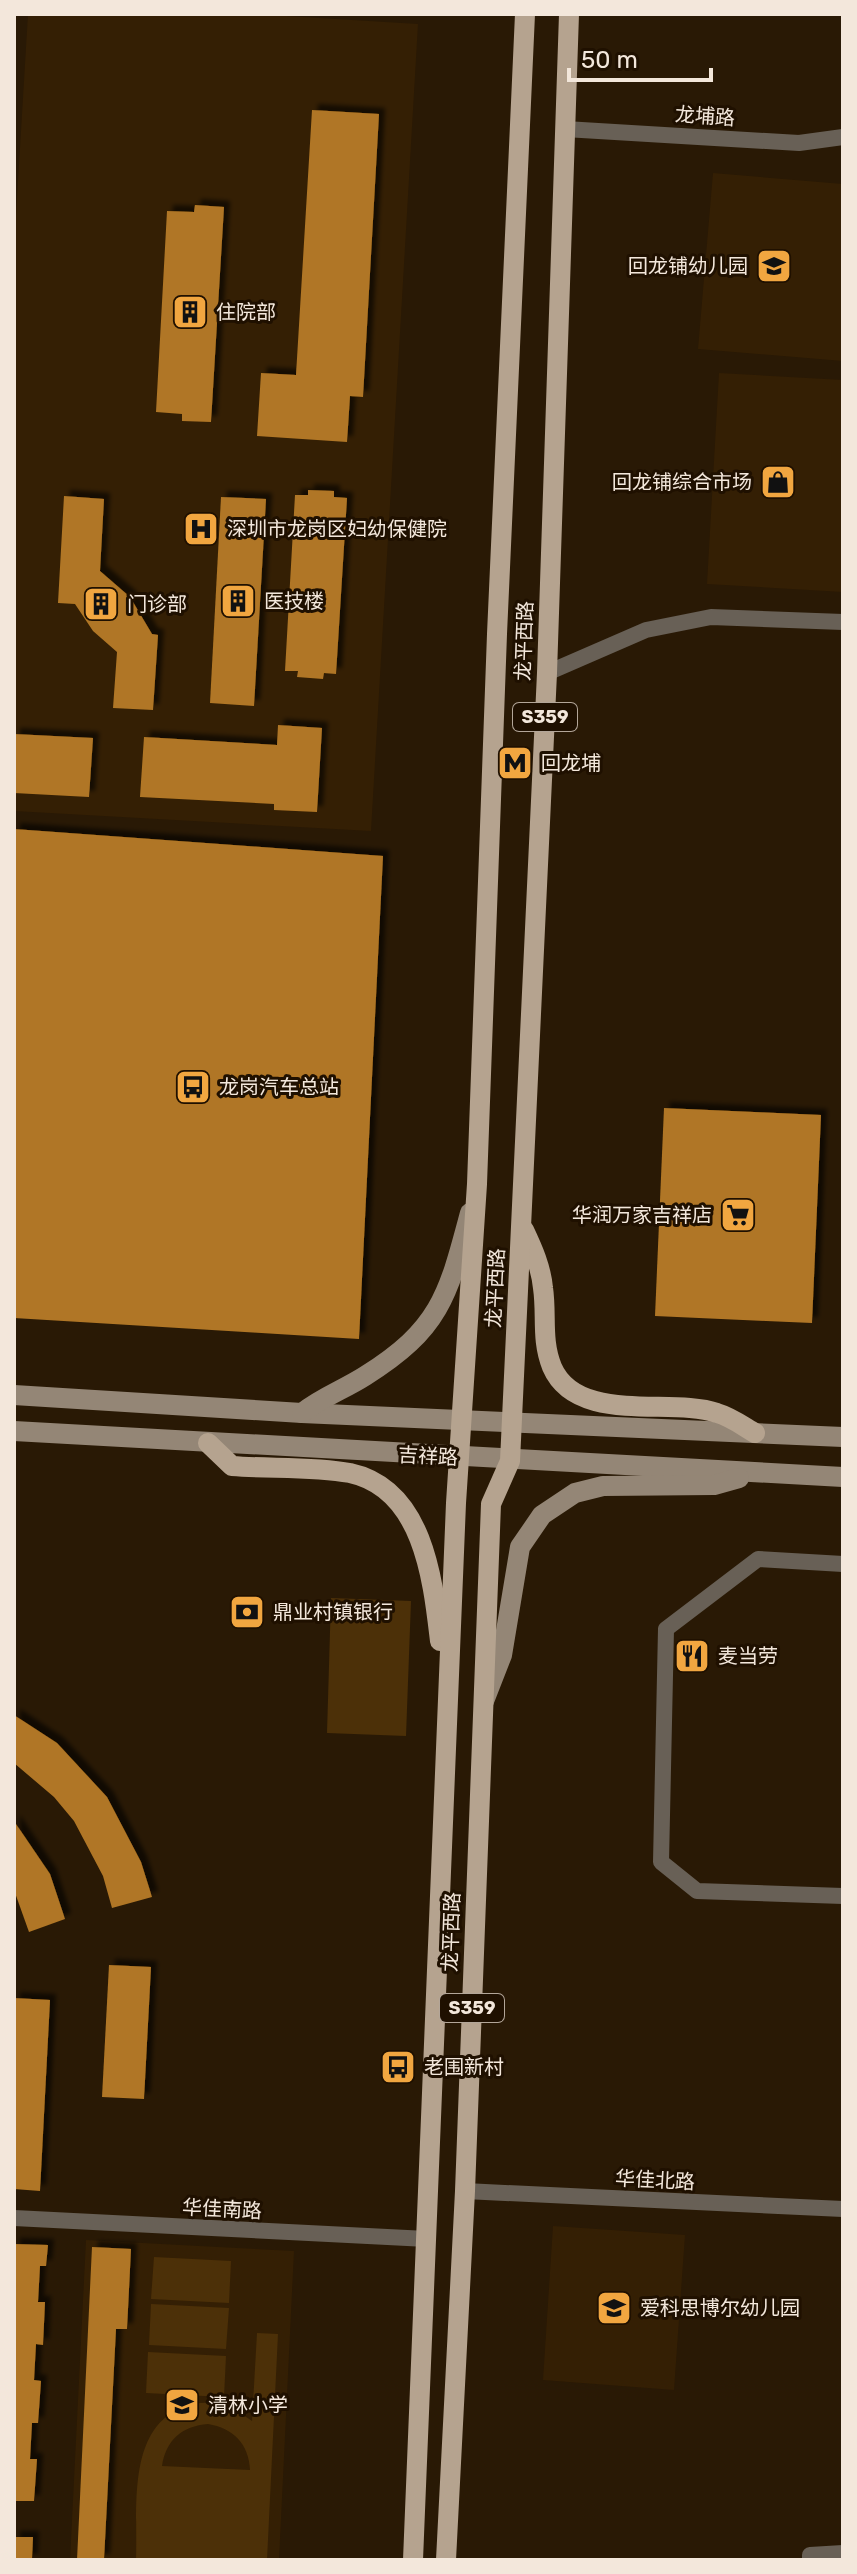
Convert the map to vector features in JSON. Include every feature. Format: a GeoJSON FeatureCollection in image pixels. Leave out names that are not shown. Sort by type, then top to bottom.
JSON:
{"type":"FeatureCollection","features":[{"type":"Feature","properties":{"kind":"main road","name":"龙平西路"},"geometry":{"type":"LineString","coordinates":[[413,2560],[459,1458],[477,1184],[497,618],[525,14]]}},
{"type":"Feature","properties":{"kind":"main road","name":"龙平西路"},"geometry":{"type":"LineString","coordinates":[[446,2560],[465,2191],[491,1504],[510,1461],[522,1225],[547,673],[569,14]]}},
{"type":"Feature","properties":{"kind":"main road"},"geometry":{"type":"LineString","coordinates":[[302,1413],[324,1395],[361,1379],[401,1353],[428,1326],[448,1285],[477,1184]]}},
{"type":"Feature","properties":{"kind":"main road"},"geometry":{"type":"LineString","coordinates":[[522,1225],[537,1258],[543,1286],[543,1332],[553,1369],[570,1387],[586,1397],[610,1404],[716,1412],[755,1433]]}},
{"type":"Feature","properties":{"kind":"main road","name":"吉祥路"},"geometry":{"type":"LineString","coordinates":[[14,1395],[302,1413],[843,1437]]}},
{"type":"Feature","properties":{"kind":"main road","name":"吉祥路"},"geometry":{"type":"LineString","coordinates":[[14,1431],[510,1461],[843,1477]]}},
{"type":"Feature","properties":{"kind":"main road"},"geometry":{"type":"LineString","coordinates":[[208,1443],[232,1466],[351,1473],[381,1488],[412,1520],[432,1573],[448,1706]]}},
{"type":"Feature","properties":{"kind":"main road"},"geometry":{"type":"LineString","coordinates":[[484,1701],[502,1655],[520,1547],[542,1515],[575,1493],[603,1486],[714,1485],[754,1473]]}},
{"type":"Feature","properties":{"kind":"street","name":"龙埔路"},"geometry":{"type":"LineString","coordinates":[[565,129],[799,143],[843,137]]}},
{"type":"Feature","properties":{"kind":"street"},"geometry":{"type":"LineString","coordinates":[[547,673],[646,630],[711,617],[843,622]]}},
{"type":"Feature","properties":{"kind":"street"},"geometry":{"type":"LineString","coordinates":[[843,1564],[758,1559],[666,1629],[661,1862],[697,1891],[843,1896]]}},
{"type":"Feature","properties":{"kind":"street","name":"华佳北路"},"geometry":{"type":"LineString","coordinates":[[465,2191],[843,2209]]}},
{"type":"Feature","properties":{"kind":"street","name":"华佳南路"},"geometry":{"type":"LineString","coordinates":[[14,2218],[427,2239]]}},
{"type":"Feature","properties":{"kind":"street"},"geometry":{"type":"LineString","coordinates":[[810,2560],[810,2555],[843,2553]]}},
{"type":"Feature","properties":{"kind":"shaded area","name":"深圳市龙岗区妇幼保健院"},"geometry":{"type":"Polygon","coordinates":[[[28,14],[253,14],[418,24],[371,831],[14,811],[14,248],[28,14]]]}},
{"type":"Feature","properties":{"kind":"shaded area","name":"回龙铺幼儿园"},"geometry":{"type":"Polygon","coordinates":[[[713,173],[843,184],[843,361],[698,349],[713,173]]]}},
{"type":"Feature","properties":{"kind":"shaded area","name":"回龙铺综合市场"},"geometry":{"type":"Polygon","coordinates":[[[719,373],[843,380],[843,592],[707,584],[719,373]]]}},
{"type":"Feature","properties":{"kind":"shaded area"},"geometry":{"type":"Polygon","coordinates":[[[331,1598],[411,1601],[406,1736],[327,1733],[331,1598]]]}},
{"type":"Feature","properties":{"kind":"shaded area","name":"爱科思博尔幼儿园"},"geometry":{"type":"Polygon","coordinates":[[[553,2226],[685,2235],[674,2390],[543,2380],[553,2226]]]}},
{"type":"Feature","properties":{"kind":"shaded area","name":"清林小学"},"geometry":{"type":"Polygon","coordinates":[[[86,2240],[294,2251],[279,2560],[70,2560],[86,2240]]]}},
{"type":"Feature","properties":{"kind":"shaded area"},"geometry":{"type":"Polygon","coordinates":[[[154,2257],[231,2261],[229,2303],[151,2299],[154,2257]]]}},
{"type":"Feature","properties":{"kind":"shaded area"},"geometry":{"type":"Polygon","coordinates":[[[151,2304],[229,2308],[226,2349],[149,2345],[151,2304]]]}},
{"type":"Feature","properties":{"kind":"shaded area"},"geometry":{"type":"Polygon","coordinates":[[[257,2333],[278,2334],[267,2560],[136,2560],[139,2473],[152,2433],[165,2418],[194,2404],[212,2403],[229,2407],[252,2421],[257,2333]],[[199,2425],[183,2431],[171,2442],[162,2466],[250,2470],[243,2445],[232,2433],[217,2426],[199,2425]]]}},
{"type":"Feature","properties":{"kind":"shaded area"},"geometry":{"type":"Polygon","coordinates":[[[148,2352],[226,2356],[224,2397],[146,2393],[148,2352]]]}},
{"type":"Feature","properties":{"kind":"building"},"geometry":{"type":"Polygon","coordinates":[[[312,110],[379,114],[363,397],[350,396],[347,442],[257,436],[261,373],[296,375],[312,110]]]}},
{"type":"Feature","properties":{"kind":"building","name":"住院部"},"geometry":{"type":"Polygon","coordinates":[[[195,205],[224,207],[211,422],[182,421],[182,414],[156,412],[167,211],[194,212],[195,205]]]}},
{"type":"Feature","properties":{"kind":"building"},"geometry":{"type":"Polygon","coordinates":[[[308,490],[334,491],[334,497],[347,498],[336,674],[324,673],[323,679],[297,677],[298,671],[285,671],[295,495],[308,495],[308,490]]]}},
{"type":"Feature","properties":{"kind":"building","name":"门诊部"},"geometry":{"type":"Polygon","coordinates":[[[64,496],[104,499],[100,571],[130,597],[152,634],[158,635],[153,710],[113,708],[117,652],[93,631],[75,604],[58,603],[64,496]]]}},
{"type":"Feature","properties":{"kind":"building","name":"医技楼"},"geometry":{"type":"Polygon","coordinates":[[[221,497],[266,499],[254,706],[210,703],[221,497]]]}},
{"type":"Feature","properties":{"kind":"building"},"geometry":{"type":"Polygon","coordinates":[[[278,725],[322,728],[317,812],[274,810],[274,804],[140,797],[144,737],[277,745],[278,725]]]}},
{"type":"Feature","properties":{"kind":"building"},"geometry":{"type":"Polygon","coordinates":[[[14,734],[93,738],[89,797],[14,793],[14,734]]]}},
{"type":"Feature","properties":{"kind":"building","name":"龙岗汽车总站"},"geometry":{"type":"Polygon","coordinates":[[[14,829],[383,856],[359,1339],[14,1318],[14,829]]]}},
{"type":"Feature","properties":{"kind":"building","name":"华润万家吉祥店"},"geometry":{"type":"Polygon","coordinates":[[[664,1108],[821,1115],[812,1323],[655,1316],[664,1108]]]}},
{"type":"Feature","properties":{"kind":"building"},"geometry":{"type":"Polygon","coordinates":[[[14,1715],[57,1743],[107,1797],[141,1862],[152,1897],[112,1908],[103,1876],[74,1821],[54,1797],[14,1763],[14,1715]]]}},
{"type":"Feature","properties":{"kind":"building"},"geometry":{"type":"Polygon","coordinates":[[[14,1821],[50,1874],[65,1919],[29,1932],[14,1890],[14,1821]]]}},
{"type":"Feature","properties":{"kind":"building"},"geometry":{"type":"Polygon","coordinates":[[[109,1965],[151,1967],[144,2099],[102,2097],[109,1965]]]}},
{"type":"Feature","properties":{"kind":"building"},"geometry":{"type":"Polygon","coordinates":[[[14,1998],[50,2000],[40,2191],[14,2189],[14,1998]]]}},
{"type":"Feature","properties":{"kind":"building"},"geometry":{"type":"Polygon","coordinates":[[[14,2244],[48,2245],[46,2266],[40,2266],[38,2302],[45,2302],[43,2345],[36,2344],[34,2380],[41,2381],[38,2423],[32,2423],[30,2459],[37,2459],[34,2501],[14,2501],[14,2244]]]}},
{"type":"Feature","properties":{"kind":"building"},"geometry":{"type":"Polygon","coordinates":[[[92,2247],[131,2249],[127,2329],[116,2329],[104,2560],[77,2560],[92,2247]]]}},
{"type":"Feature","properties":{"kind":"building"},"geometry":{"type":"Polygon","coordinates":[[[14,2537],[33,2537],[32,2560],[14,2560],[14,2537]]]}},
{"type":"Feature","properties":{"kind":"place","name":"回龙铺幼儿园"},"geometry":{"type":"Point","coordinates":[774,266]}},
{"type":"Feature","properties":{"kind":"place","name":"住院部"},"geometry":{"type":"Point","coordinates":[190,312]}},
{"type":"Feature","properties":{"kind":"place","name":"回龙铺综合市场"},"geometry":{"type":"Point","coordinates":[778,482]}},
{"type":"Feature","properties":{"kind":"place","name":"深圳市龙岗区妇幼保健院"},"geometry":{"type":"Point","coordinates":[201,529]}},
{"type":"Feature","properties":{"kind":"place","name":"医技楼"},"geometry":{"type":"Point","coordinates":[238,601]}},
{"type":"Feature","properties":{"kind":"place","name":"门诊部"},"geometry":{"type":"Point","coordinates":[101,604]}},
{"type":"Feature","properties":{"kind":"place","name":"回龙埔"},"geometry":{"type":"Point","coordinates":[515,763]}},
{"type":"Feature","properties":{"kind":"place","name":"龙岗汽车总站"},"geometry":{"type":"Point","coordinates":[193,1087]}},
{"type":"Feature","properties":{"kind":"place","name":"华润万家吉祥店"},"geometry":{"type":"Point","coordinates":[738,1215]}},
{"type":"Feature","properties":{"kind":"place","name":"鼎业村镇银行"},"geometry":{"type":"Point","coordinates":[247,1612]}},
{"type":"Feature","properties":{"kind":"place","name":"麦当劳"},"geometry":{"type":"Point","coordinates":[692,1656]}},
{"type":"Feature","properties":{"kind":"place","name":"老围新村"},"geometry":{"type":"Point","coordinates":[398,2067]}},
{"type":"Feature","properties":{"kind":"place","name":"爱科思博尔幼儿园"},"geometry":{"type":"Point","coordinates":[614,2308]}},
{"type":"Feature","properties":{"kind":"place","name":"清林小学"},"geometry":{"type":"Point","coordinates":[182,2405]}}]}
